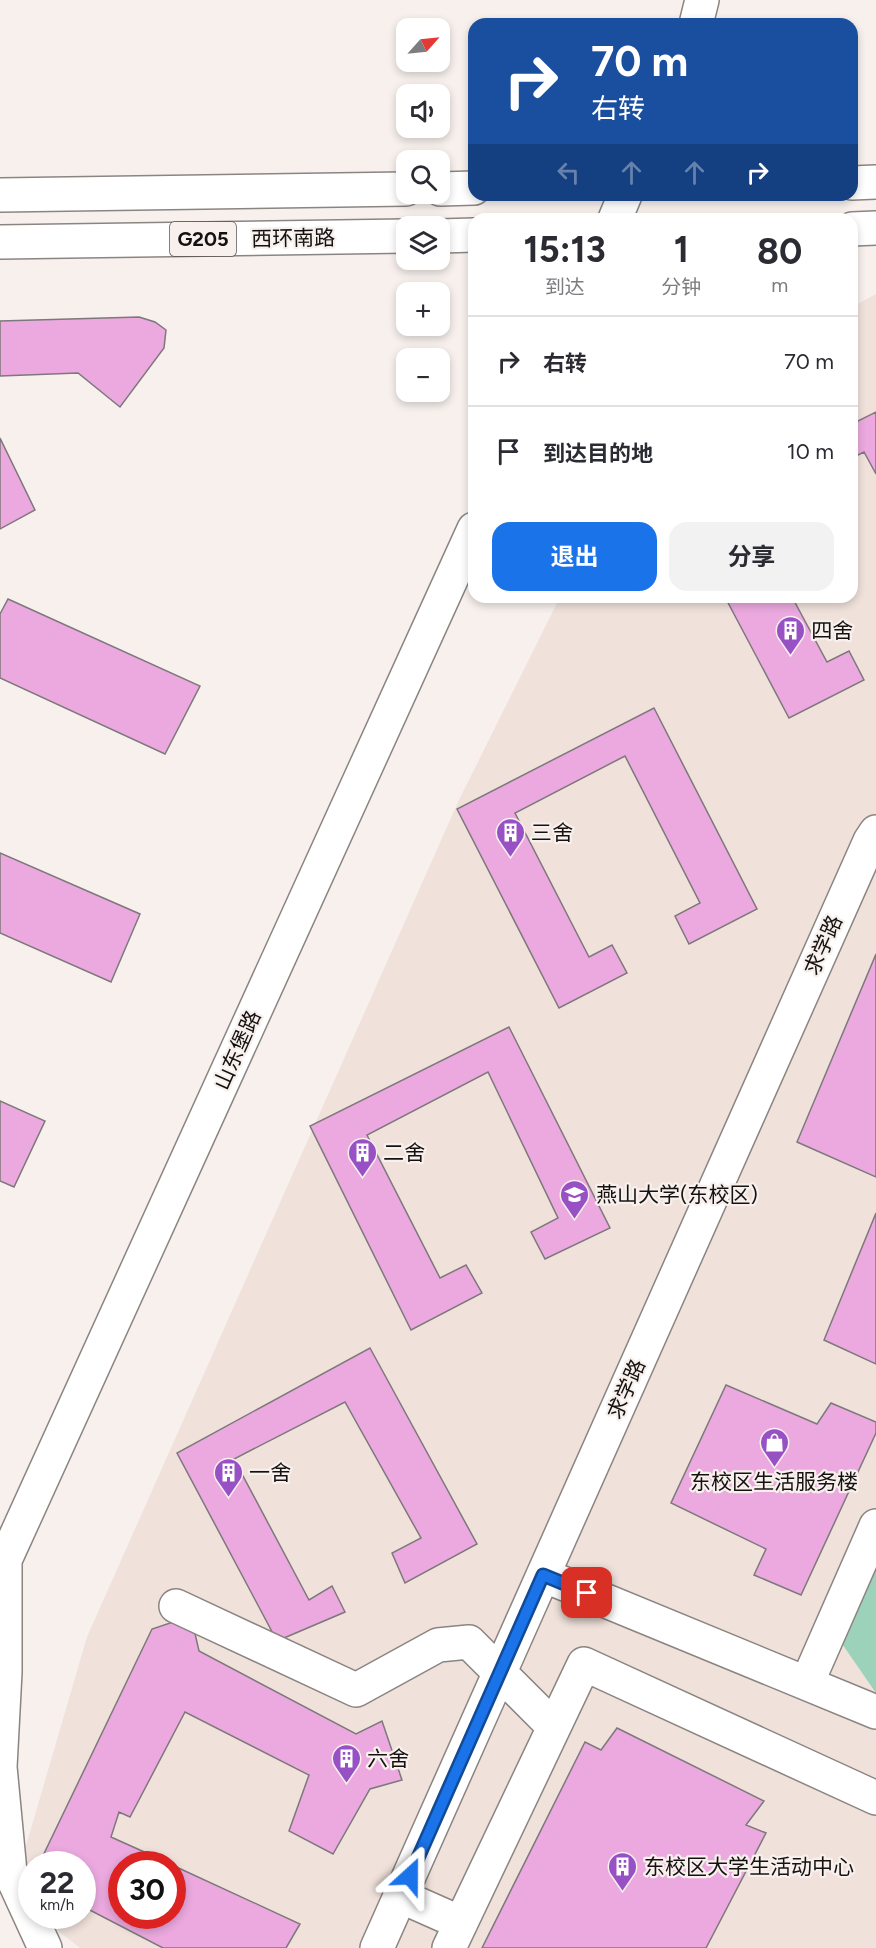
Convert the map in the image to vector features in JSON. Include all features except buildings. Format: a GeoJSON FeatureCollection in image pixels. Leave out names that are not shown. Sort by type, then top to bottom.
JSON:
{"type":"FeatureCollection","features":[{"type":"Feature","properties":{"kind":"main road"},"geometry":{"type":"LineString","coordinates":[[698,18],[702,0]]}},
{"type":"Feature","properties":{"kind":"main road"},"geometry":{"type":"LineString","coordinates":[[858,183],[876,182]]}},
{"type":"Feature","properties":{"kind":"main road"},"geometry":{"type":"LineString","coordinates":[[450,189],[468,188]]}},
{"type":"Feature","properties":{"kind":"main road","name":"G205"},"geometry":{"type":"LineString","coordinates":[[0,195],[396,189]]}},
{"type":"Feature","properties":{"kind":"main road"},"geometry":{"type":"LineString","coordinates":[[858,229],[876,228]]}},
{"type":"Feature","properties":{"kind":"main road"},"geometry":{"type":"LineString","coordinates":[[450,236],[468,235]]}},
{"type":"Feature","properties":{"kind":"main road","name":"西环南路"},"geometry":{"type":"LineString","coordinates":[[0,242],[396,236]]}},
{"type":"Feature","properties":{"kind":"main road","name":"山东堡路"},"geometry":{"type":"LineString","coordinates":[[2,1564],[468,542]]}},
{"type":"Feature","properties":{"kind":"main road","name":"求学路"},"geometry":{"type":"LineString","coordinates":[[377,1948],[870,841],[876,832]]}},
{"type":"Feature","properties":{"kind":"main road"},"geometry":{"type":"LineString","coordinates":[[807,1683],[876,1526]]}},
{"type":"Feature","properties":{"kind":"main road"},"geometry":{"type":"LineString","coordinates":[[2,1564],[5,1672],[0,1767],[10,1872],[45,1948]]}},
{"type":"Feature","properties":{"kind":"main road"},"geometry":{"type":"LineString","coordinates":[[543,1575],[876,1712]]}},
{"type":"Feature","properties":{"kind":"main road"},"geometry":{"type":"LineString","coordinates":[[176,1606],[356,1690],[438,1645],[468,1642],[554,1727]]}},
{"type":"Feature","properties":{"kind":"main road"},"geometry":{"type":"LineString","coordinates":[[400,1896],[455,1935],[584,1664],[876,1798]]}},
{"type":"Feature","properties":{"kind":"shaded area","name":"燕山大学(东校区)"},"geometry":{"type":"Polygon","coordinates":[[[876,294],[876,1948],[80,1948],[56,1929],[96,1929],[96,1851],[24,1851],[87,1637],[459,800],[557,603],[858,603],[858,304],[876,294]]]}},
{"type":"Feature","properties":{"kind":"green space"},"geometry":{"type":"Polygon","coordinates":[[[876,1524],[876,1693],[827,1622],[876,1524]]]}},
{"type":"Feature","properties":{"kind":"place","name":"四舍"},"geometry":{"type":"Point","coordinates":[790,656]}},
{"type":"Feature","properties":{"kind":"place","name":"三舍"},"geometry":{"type":"Point","coordinates":[510,858]}},
{"type":"Feature","properties":{"kind":"place","name":"二舍"},"geometry":{"type":"Point","coordinates":[362,1178]}},
{"type":"Feature","properties":{"kind":"place","name":"燕山大学(东校区)"},"geometry":{"type":"Point","coordinates":[575,1220]}},
{"type":"Feature","properties":{"kind":"place","name":"东校区生活服务楼"},"geometry":{"type":"Point","coordinates":[774,1468]}},
{"type":"Feature","properties":{"kind":"place","name":"一舍"},"geometry":{"type":"Point","coordinates":[228,1498]}},
{"type":"Feature","properties":{"kind":"place","name":"六舍"},"geometry":{"type":"Point","coordinates":[346,1784]}},
{"type":"Feature","properties":{"kind":"place","name":"东校区大学生活动中心"},"geometry":{"type":"Point","coordinates":[623,1892]}},
{"type":"Feature","properties":{"kind":"route"},"geometry":{"type":"LineString","coordinates":[[410,1876],[543,1575],[587,1593]]}}]}
